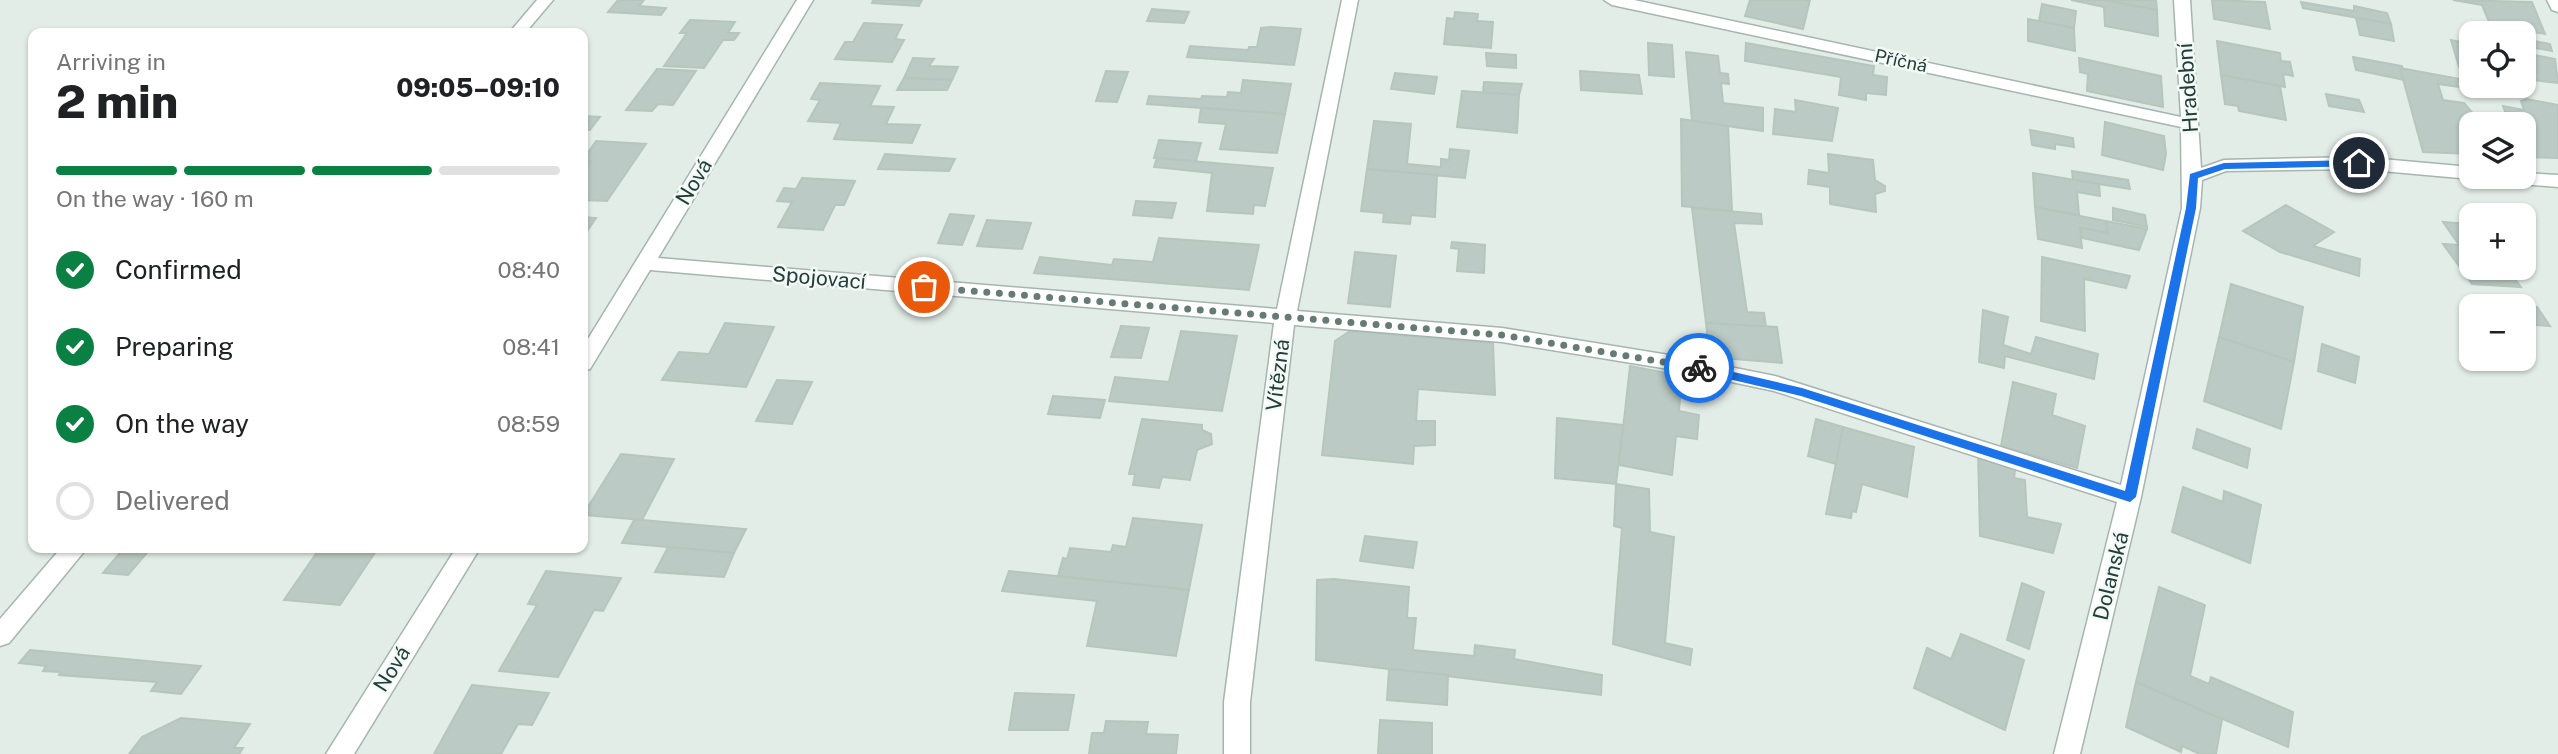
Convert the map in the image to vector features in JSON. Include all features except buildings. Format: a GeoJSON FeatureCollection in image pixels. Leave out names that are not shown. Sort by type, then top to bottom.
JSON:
{"type":"FeatureCollection","features":[{"type":"Feature","properties":{"kind":"street"},"geometry":{"type":"LineString","coordinates":[[521,28],[545,0]]}},
{"type":"Feature","properties":{"kind":"street","name":"Nová"},"geometry":{"type":"LineString","coordinates":[[588,355],[805,0]]}},
{"type":"Feature","properties":{"kind":"street","name":"Vítězná"},"geometry":{"type":"LineString","coordinates":[[1237,754],[1237,702],[1285,318],[1350,0]]}},
{"type":"Feature","properties":{"kind":"street","name":"Příčná"},"geometry":{"type":"LineString","coordinates":[[1612,0],[2190,124]]}},
{"type":"Feature","properties":{"kind":"street","name":"Hradební"},"geometry":{"type":"LineString","coordinates":[[2182,0],[2193,177]]}},
{"type":"Feature","properties":{"kind":"street"},"geometry":{"type":"LineString","coordinates":[[2554,0],[2558,7]]}},
{"type":"Feature","properties":{"kind":"street"},"geometry":{"type":"LineString","coordinates":[[2193,177],[2224,166],[2359,163],[2459,172]]}},
{"type":"Feature","properties":{"kind":"street","name":"Dolanská"},"geometry":{"type":"LineString","coordinates":[[2067,754],[2130,497],[2191,208],[2193,177]]}},
{"type":"Feature","properties":{"kind":"street"},"geometry":{"type":"LineString","coordinates":[[2536,179],[2558,181]]}},
{"type":"Feature","properties":{"kind":"street","name":"Spojovací"},"geometry":{"type":"LineString","coordinates":[[645,263],[1502,335],[1688,365],[1788,388],[2130,497]]}},
{"type":"Feature","properties":{"kind":"street"},"geometry":{"type":"LineString","coordinates":[[0,635],[71,553]]}},
{"type":"Feature","properties":{"kind":"street","name":"Nová"},"geometry":{"type":"LineString","coordinates":[[339,754],[465,553]]}},
{"type":"Feature","properties":{"kind":"way so far"},"geometry":{"type":"LineString","coordinates":[[924,287],[1502,335],[1699,368]]}},
{"type":"Feature","properties":{"kind":"route"},"geometry":{"type":"LineString","coordinates":[[1699,368],[1802,392],[2130,497],[2191,208],[2193,177],[2224,166],[2359,163]]}}]}
